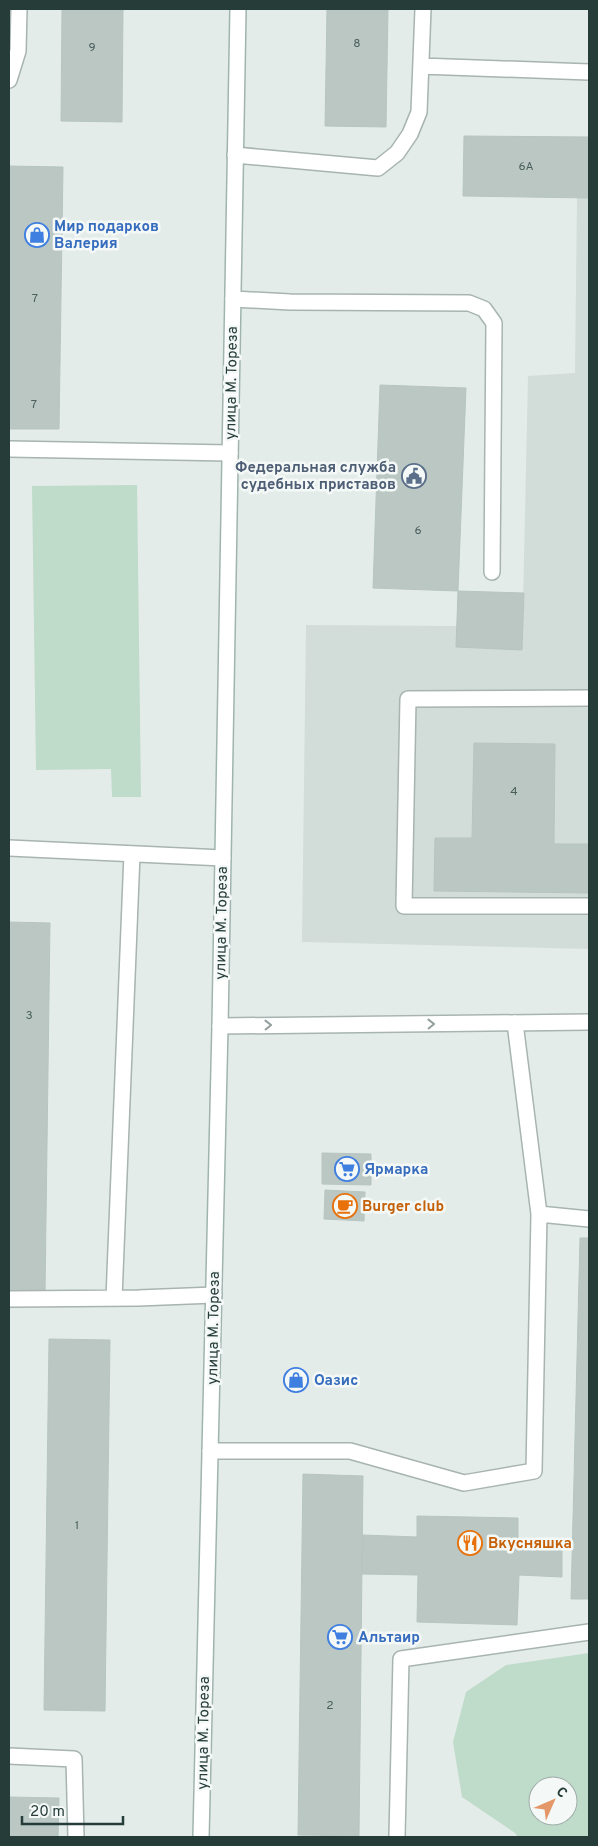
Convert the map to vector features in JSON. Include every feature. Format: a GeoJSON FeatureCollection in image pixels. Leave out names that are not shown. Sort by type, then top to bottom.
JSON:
{"type":"FeatureCollection","features":[{"type":"Feature","properties":{"kind":"street"},"geometry":{"type":"LineString","coordinates":[[9,80],[18,51],[19,9]]}},
{"type":"Feature","properties":{"kind":"street","name":"улица М. Тореза"},"geometry":{"type":"LineString","coordinates":[[201,1837],[220,1026],[238,9]]}},
{"type":"Feature","properties":{"kind":"street"},"geometry":{"type":"LineString","coordinates":[[235,156],[378,168],[396,153],[410,134],[419,112],[423,9]]}},
{"type":"Feature","properties":{"kind":"street"},"geometry":{"type":"LineString","coordinates":[[420,66],[589,72]]}},
{"type":"Feature","properties":{"kind":"street"},"geometry":{"type":"LineString","coordinates":[[233,299],[290,302],[469,303],[484,309],[494,323],[492,572]]}},
{"type":"Feature","properties":{"kind":"street"},"geometry":{"type":"LineString","coordinates":[[9,449],[230,453]]}},
{"type":"Feature","properties":{"kind":"street"},"geometry":{"type":"LineString","coordinates":[[589,698],[408,699],[404,906],[589,906]]}},
{"type":"Feature","properties":{"kind":"street"},"geometry":{"type":"LineString","coordinates":[[9,848],[87,850],[223,858]]}},
{"type":"Feature","properties":{"kind":"street"},"geometry":{"type":"LineString","coordinates":[[114,1298],[132,854]]}},
{"type":"Feature","properties":{"kind":"street"},"geometry":{"type":"LineString","coordinates":[[220,1026],[589,1022]]}},
{"type":"Feature","properties":{"kind":"street"},"geometry":{"type":"LineString","coordinates":[[210,1452],[350,1451],[464,1483],[534,1471],[539,1214],[515,1023]]}},
{"type":"Feature","properties":{"kind":"street"},"geometry":{"type":"LineString","coordinates":[[539,1214],[589,1219]]}},
{"type":"Feature","properties":{"kind":"street"},"geometry":{"type":"LineString","coordinates":[[9,1299],[214,1295]]}},
{"type":"Feature","properties":{"kind":"street"},"geometry":{"type":"LineString","coordinates":[[397,1837],[401,1659],[589,1632]]}},
{"type":"Feature","properties":{"kind":"street"},"geometry":{"type":"LineString","coordinates":[[9,1756],[74,1759],[76,1837]]}},
{"type":"Feature","properties":{"kind":"shaded area"},"geometry":{"type":"Polygon","coordinates":[[[577,197],[589,198],[589,949],[302,942],[306,625],[457,626],[522,650],[528,376],[575,373],[577,197]]]}},
{"type":"Feature","properties":{"kind":"green space"},"geometry":{"type":"Polygon","coordinates":[[[137,485],[141,797],[112,797],[111,769],[36,770],[32,486],[137,485]]]}},
{"type":"Feature","properties":{"kind":"green space"},"geometry":{"type":"Polygon","coordinates":[[[589,1653],[589,1837],[518,1837],[515,1833],[462,1797],[453,1742],[466,1692],[506,1665],[589,1653]]]}},
{"type":"Feature","properties":{"kind":"building"},"geometry":{"type":"Polygon","coordinates":[[[62,9],[123,9],[122,122],[61,121],[62,9]]]}},
{"type":"Feature","properties":{"kind":"building"},"geometry":{"type":"Polygon","coordinates":[[[327,9],[388,9],[386,127],[325,126],[327,9]]]}},
{"type":"Feature","properties":{"kind":"building"},"geometry":{"type":"Polygon","coordinates":[[[464,136],[589,137],[589,198],[463,196],[464,136]]]}},
{"type":"Feature","properties":{"kind":"building"},"geometry":{"type":"Polygon","coordinates":[[[9,166],[63,167],[59,429],[9,429],[9,166]]]}},
{"type":"Feature","properties":{"kind":"building"},"geometry":{"type":"Polygon","coordinates":[[[380,385],[466,388],[458,591],[373,588],[380,385]]]}},
{"type":"Feature","properties":{"kind":"building"},"geometry":{"type":"Polygon","coordinates":[[[458,591],[524,593],[522,650],[456,647],[458,591]]]}},
{"type":"Feature","properties":{"kind":"building"},"geometry":{"type":"Polygon","coordinates":[[[474,743],[555,744],[554,844],[589,844],[589,893],[434,891],[435,838],[472,838],[474,743]]]}},
{"type":"Feature","properties":{"kind":"building"},"geometry":{"type":"Polygon","coordinates":[[[9,922],[50,923],[45,1294],[9,1293],[9,922]]]}},
{"type":"Feature","properties":{"kind":"building","name":"Ярмарка"},"geometry":{"type":"Polygon","coordinates":[[[322,1153],[371,1154],[371,1185],[322,1184],[322,1153]]]}},
{"type":"Feature","properties":{"kind":"building","name":"Burger club"},"geometry":{"type":"Polygon","coordinates":[[[325,1190],[365,1192],[364,1221],[324,1219],[325,1190]]]}},
{"type":"Feature","properties":{"kind":"building"},"geometry":{"type":"Polygon","coordinates":[[[580,1238],[589,1238],[589,1599],[571,1599],[580,1238]]]}},
{"type":"Feature","properties":{"kind":"building"},"geometry":{"type":"Polygon","coordinates":[[[49,1339],[110,1340],[105,1711],[44,1710],[49,1339]]]}},
{"type":"Feature","properties":{"kind":"building"},"geometry":{"type":"Polygon","coordinates":[[[303,1474],[363,1476],[359,1836],[298,1835],[303,1474]]]}},
{"type":"Feature","properties":{"kind":"building"},"geometry":{"type":"Polygon","coordinates":[[[417,1516],[518,1518],[518,1541],[562,1542],[562,1577],[519,1575],[517,1625],[417,1622],[418,1575],[362,1574],[363,1535],[417,1537],[417,1516]]]}},
{"type":"Feature","properties":{"kind":"building"},"geometry":{"type":"Polygon","coordinates":[[[9,1797],[59,1798],[58,1837],[9,1837],[9,1797]]]}},
{"type":"Feature","properties":{"kind":"place","name":"Мир подарков Валерия"},"geometry":{"type":"Point","coordinates":[37,235]}},
{"type":"Feature","properties":{"kind":"place","name":"Федеральная служба судебных приставов"},"geometry":{"type":"Point","coordinates":[414,476]}},
{"type":"Feature","properties":{"kind":"place","name":"Ярмарка"},"geometry":{"type":"Point","coordinates":[347,1169]}},
{"type":"Feature","properties":{"kind":"place","name":"Burger club"},"geometry":{"type":"Point","coordinates":[345,1206]}},
{"type":"Feature","properties":{"kind":"place","name":"Оазис"},"geometry":{"type":"Point","coordinates":[296,1380]}},
{"type":"Feature","properties":{"kind":"place","name":"Вкусняшка"},"geometry":{"type":"Point","coordinates":[470,1543]}},
{"type":"Feature","properties":{"kind":"place","name":"Альтаир"},"geometry":{"type":"Point","coordinates":[340,1637]}}]}
